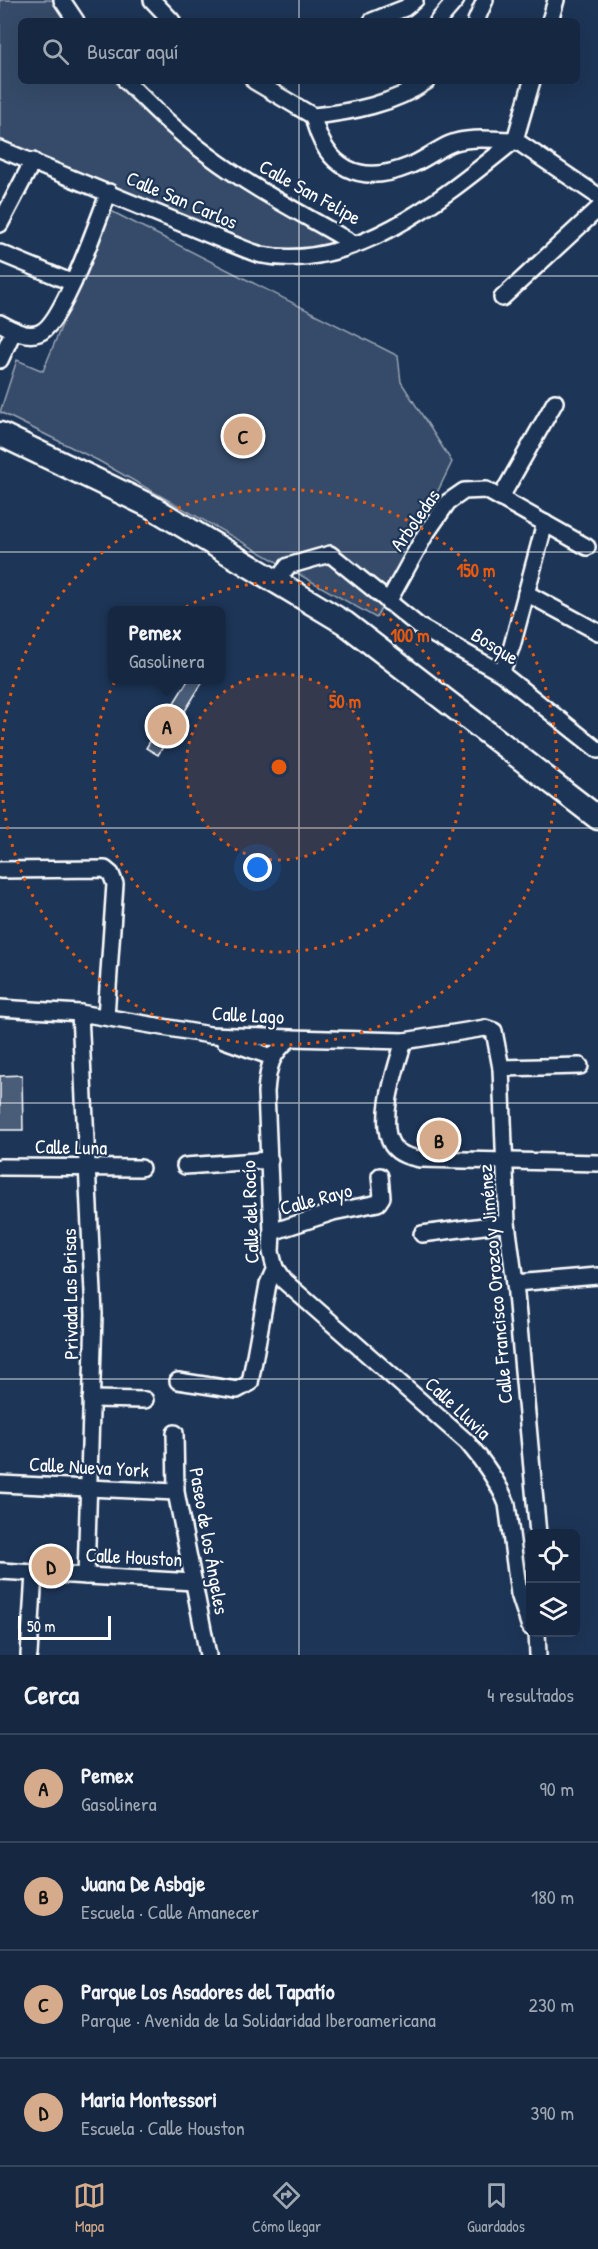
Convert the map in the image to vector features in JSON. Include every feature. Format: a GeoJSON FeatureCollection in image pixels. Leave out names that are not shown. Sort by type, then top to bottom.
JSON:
{"type":"FeatureCollection","features":[{"type":"Feature","properties":{"kind":"highway"},"geometry":{"type":"LineString","coordinates":[[0,434],[150,506],[277,580],[345,623],[598,818]]}},
{"type":"Feature","properties":{"kind":"street"},"geometry":{"type":"LineString","coordinates":[[62,0],[74,18]]}},
{"type":"Feature","properties":{"kind":"street"},"geometry":{"type":"LineString","coordinates":[[152,0],[169,18]]}},
{"type":"Feature","properties":{"kind":"street"},"geometry":{"type":"LineString","coordinates":[[377,18],[398,6],[415,0]]}},
{"type":"Feature","properties":{"kind":"street"},"geometry":{"type":"LineString","coordinates":[[441,18],[456,0]]}},
{"type":"Feature","properties":{"kind":"street"},"geometry":{"type":"LineString","coordinates":[[477,18],[485,0]]}},
{"type":"Feature","properties":{"kind":"street"},"geometry":{"type":"LineString","coordinates":[[551,18],[556,0]]}},
{"type":"Feature","properties":{"kind":"street","name":"Calle San Felipe"},"geometry":{"type":"LineString","coordinates":[[129,84],[155,111],[209,156],[354,244],[401,223],[441,199],[515,140]]}},
{"type":"Feature","properties":{"kind":"street"},"geometry":{"type":"LineString","coordinates":[[259,84],[313,116],[369,107],[414,90],[423,84]]}},
{"type":"Feature","properties":{"kind":"street"},"geometry":{"type":"LineString","coordinates":[[515,140],[531,84]]}},
{"type":"Feature","properties":{"kind":"street"},"geometry":{"type":"LineString","coordinates":[[313,116],[317,133],[336,161],[348,171],[366,175],[386,174],[409,166],[451,143],[515,140],[598,196]]}},
{"type":"Feature","properties":{"kind":"street","name":"Calle San Carlos"},"geometry":{"type":"LineString","coordinates":[[0,149],[262,255],[296,257],[313,255],[354,244]]}},
{"type":"Feature","properties":{"kind":"street"},"geometry":{"type":"LineString","coordinates":[[0,224],[33,161]]}},
{"type":"Feature","properties":{"kind":"street"},"geometry":{"type":"LineString","coordinates":[[0,360],[7,327],[29,335],[46,330],[74,283],[109,192]]}},
{"type":"Feature","properties":{"kind":"street"},"geometry":{"type":"LineString","coordinates":[[502,298],[598,209]]}},
{"type":"Feature","properties":{"kind":"street"},"geometry":{"type":"LineString","coordinates":[[0,253],[74,283]]}},
{"type":"Feature","properties":{"kind":"street"},"geometry":{"type":"LineString","coordinates":[[501,497],[555,402]]}},
{"type":"Feature","properties":{"kind":"street","name":"Arboledas"},"geometry":{"type":"LineString","coordinates":[[388,602],[425,535],[448,502],[464,491],[486,489],[586,547]]}},
{"type":"Feature","properties":{"kind":"street"},"geometry":{"type":"LineString","coordinates":[[501,673],[512,646],[545,523]]}},
{"type":"Feature","properties":{"kind":"street","name":"Bosque"},"geometry":{"type":"LineString","coordinates":[[277,580],[288,566],[330,554],[420,627],[501,673],[598,750]]}},
{"type":"Feature","properties":{"kind":"street"},"geometry":{"type":"LineString","coordinates":[[526,593],[598,632]]}},
{"type":"Feature","properties":{"kind":"street"},"geometry":{"type":"LineString","coordinates":[[0,870],[105,869],[111,874],[115,884],[106,1017]]}},
{"type":"Feature","properties":{"kind":"street","name":"Calle Lago"},"geometry":{"type":"LineString","coordinates":[[0,1008],[80,1013],[210,1035],[404,1041],[485,1028],[494,1031]]}},
{"type":"Feature","properties":{"kind":"street","name":"Privada Las Brisas"},"geometry":{"type":"LineString","coordinates":[[80,1013],[94,1314],[86,1576]]}},
{"type":"Feature","properties":{"kind":"street","name":"Calle Francisco Orozco y Jiménez"},"geometry":{"type":"LineString","coordinates":[[494,1031],[501,1068],[507,1223],[515,1283],[538,1529]]}},
{"type":"Feature","properties":{"kind":"street"},"geometry":{"type":"LineString","coordinates":[[210,1035],[272,1057],[279,1047],[291,1038]]}},
{"type":"Feature","properties":{"kind":"street"},"geometry":{"type":"LineString","coordinates":[[404,1041],[391,1085],[388,1125],[392,1145],[406,1157],[598,1163]]}},
{"type":"Feature","properties":{"kind":"street","name":"Calle del Rocío"},"geometry":{"type":"LineString","coordinates":[[178,1381],[237,1390],[250,1383],[268,1284],[275,1268],[271,1252],[270,1160],[266,1092],[272,1057]]}},
{"type":"Feature","properties":{"kind":"street"},"geometry":{"type":"LineString","coordinates":[[501,1068],[580,1066]]}},
{"type":"Feature","properties":{"kind":"street"},"geometry":{"type":"LineString","coordinates":[[186,1166],[270,1160]]}},
{"type":"Feature","properties":{"kind":"street","name":"Calle Luna"},"geometry":{"type":"LineString","coordinates":[[0,1167],[141,1168]]}},
{"type":"Feature","properties":{"kind":"street","name":"Calle Rayo"},"geometry":{"type":"LineString","coordinates":[[272,1232],[333,1212],[378,1203],[382,1197],[380,1176]]}},
{"type":"Feature","properties":{"kind":"street"},"geometry":{"type":"LineString","coordinates":[[422,1234],[507,1223]]}},
{"type":"Feature","properties":{"kind":"street","name":"Calle Lluvia"},"geometry":{"type":"LineString","coordinates":[[275,1268],[284,1281],[467,1442],[482,1460],[502,1490],[507,1504],[519,1594],[526,1612]]}},
{"type":"Feature","properties":{"kind":"street"},"geometry":{"type":"LineString","coordinates":[[515,1283],[598,1276]]}},
{"type":"Feature","properties":{"kind":"street"},"geometry":{"type":"LineString","coordinates":[[91,1399],[145,1400]]}},
{"type":"Feature","properties":{"kind":"street","name":"Paseo de los Ángeles"},"geometry":{"type":"LineString","coordinates":[[175,1433],[176,1492],[208,1655]]}},
{"type":"Feature","properties":{"kind":"street","name":"Calle Nueva York"},"geometry":{"type":"LineString","coordinates":[[0,1484],[176,1492]]}},
{"type":"Feature","properties":{"kind":"street","name":"Calle Houston"},"geometry":{"type":"LineString","coordinates":[[0,1571],[194,1582]]}},
{"type":"Feature","properties":{"kind":"street"},"geometry":{"type":"LineString","coordinates":[[29,1655],[34,1573]]}},
{"type":"Feature","properties":{"kind":"street"},"geometry":{"type":"LineString","coordinates":[[535,1637],[538,1655]]}},
{"type":"Feature","properties":{"kind":"shaded area"},"geometry":{"type":"Polygon","coordinates":[[[0,0],[66,0],[76,18],[18,18],[18,84],[131,84],[144,100],[344,247],[262,254],[0,148],[0,0]]]}},
{"type":"Feature","properties":{"kind":"shaded area"},"geometry":{"type":"Polygon","coordinates":[[[109,210],[398,356],[401,382],[452,462],[376,618],[99,461],[0,412],[17,360],[43,371],[109,210]]]}},
{"type":"Feature","properties":{"kind":"building"},"geometry":{"type":"Polygon","coordinates":[[[186,684],[202,684],[158,755],[146,748],[186,684]]]}},
{"type":"Feature","properties":{"kind":"building"},"geometry":{"type":"Polygon","coordinates":[[[22,1075],[23,1130],[0,1130],[0,1076],[22,1075]]]}},
{"type":"Feature","properties":{"kind":"place","name":"Parque Los Asadores del Tapatío"},"geometry":{"type":"Point","coordinates":[243,436]}},
{"type":"Feature","properties":{"kind":"place","name":"Pemex"},"geometry":{"type":"Point","coordinates":[167,726]}},
{"type":"Feature","properties":{"kind":"place","name":"Juana De Asbaje"},"geometry":{"type":"Point","coordinates":[439,1140]}},
{"type":"Feature","properties":{"kind":"place","name":"Maria Montessori"},"geometry":{"type":"Point","coordinates":[51,1566]}}]}
